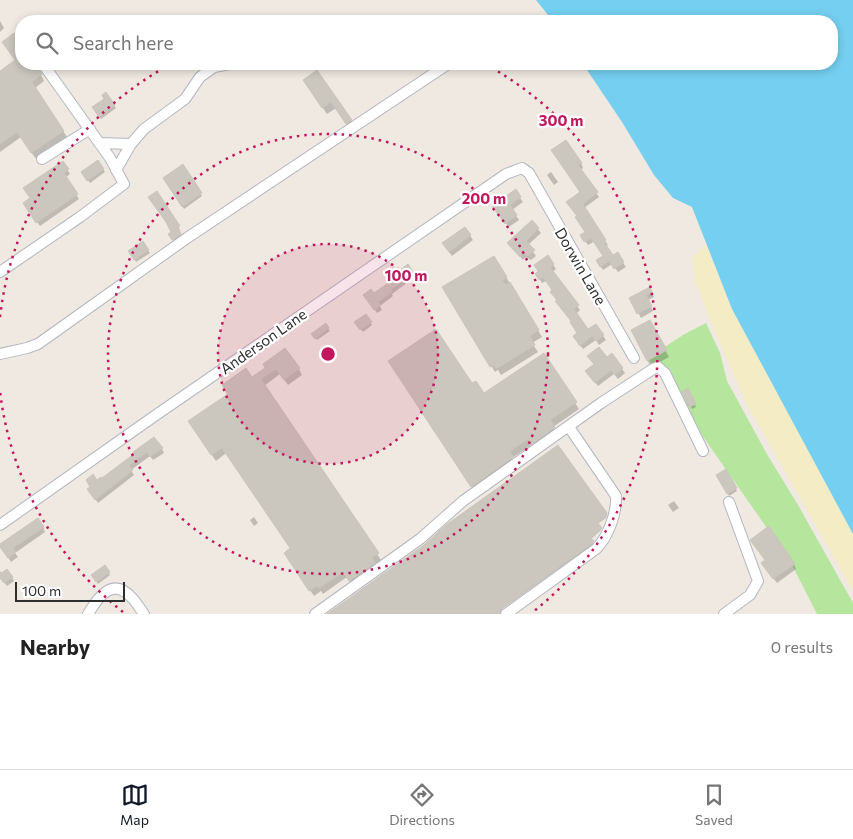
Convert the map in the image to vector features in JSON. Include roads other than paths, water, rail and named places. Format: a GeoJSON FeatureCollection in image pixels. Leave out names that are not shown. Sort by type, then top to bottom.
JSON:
{"type":"FeatureCollection","features":[{"type":"Feature","properties":{"kind":"street"},"geometry":{"type":"LineString","coordinates":[[0,272],[124,184],[110,158],[49,70]]}},
{"type":"Feature","properties":{"kind":"street"},"geometry":{"type":"LineString","coordinates":[[116,170],[131,144],[144,129],[185,99],[200,77],[210,70]]}},
{"type":"Feature","properties":{"kind":"street"},"geometry":{"type":"LineString","coordinates":[[0,354],[38,344],[187,238],[439,70]]}},
{"type":"Feature","properties":{"kind":"street"},"geometry":{"type":"LineString","coordinates":[[42,158],[90,129]]}},
{"type":"Feature","properties":{"kind":"street"},"geometry":{"type":"LineString","coordinates":[[99,143],[131,144]]}},
{"type":"Feature","properties":{"kind":"street","name":"Anderson Lane"},"geometry":{"type":"LineString","coordinates":[[0,525],[506,174],[522,168],[529,174]]}},
{"type":"Feature","properties":{"kind":"street","name":"Dorwin Lane"},"geometry":{"type":"LineString","coordinates":[[529,174],[634,358]]}},
{"type":"Feature","properties":{"kind":"street"},"geometry":{"type":"LineString","coordinates":[[315,614],[420,539],[464,501],[568,426],[643,374],[658,367],[665,373],[670,382],[703,451]]}},
{"type":"Feature","properties":{"kind":"street"},"geometry":{"type":"LineString","coordinates":[[506,614],[596,549],[600,545],[614,516],[616,496],[568,426]]}},
{"type":"Feature","properties":{"kind":"street"},"geometry":{"type":"LineString","coordinates":[[724,614],[750,595],[758,581],[729,502]]}},
{"type":"Feature","properties":{"kind":"street"},"geometry":{"type":"LineString","coordinates":[[88,614],[101,594],[118,588],[133,598],[144,614]]}},
{"type":"Feature","properties":{"kind":"water"},"geometry":{"type":"Polygon","coordinates":[[[536,0],[853,0],[853,534],[732,309],[692,207],[673,198],[654,175],[622,122],[587,70],[838,70],[838,15],[548,15],[536,0]]]}}]}
